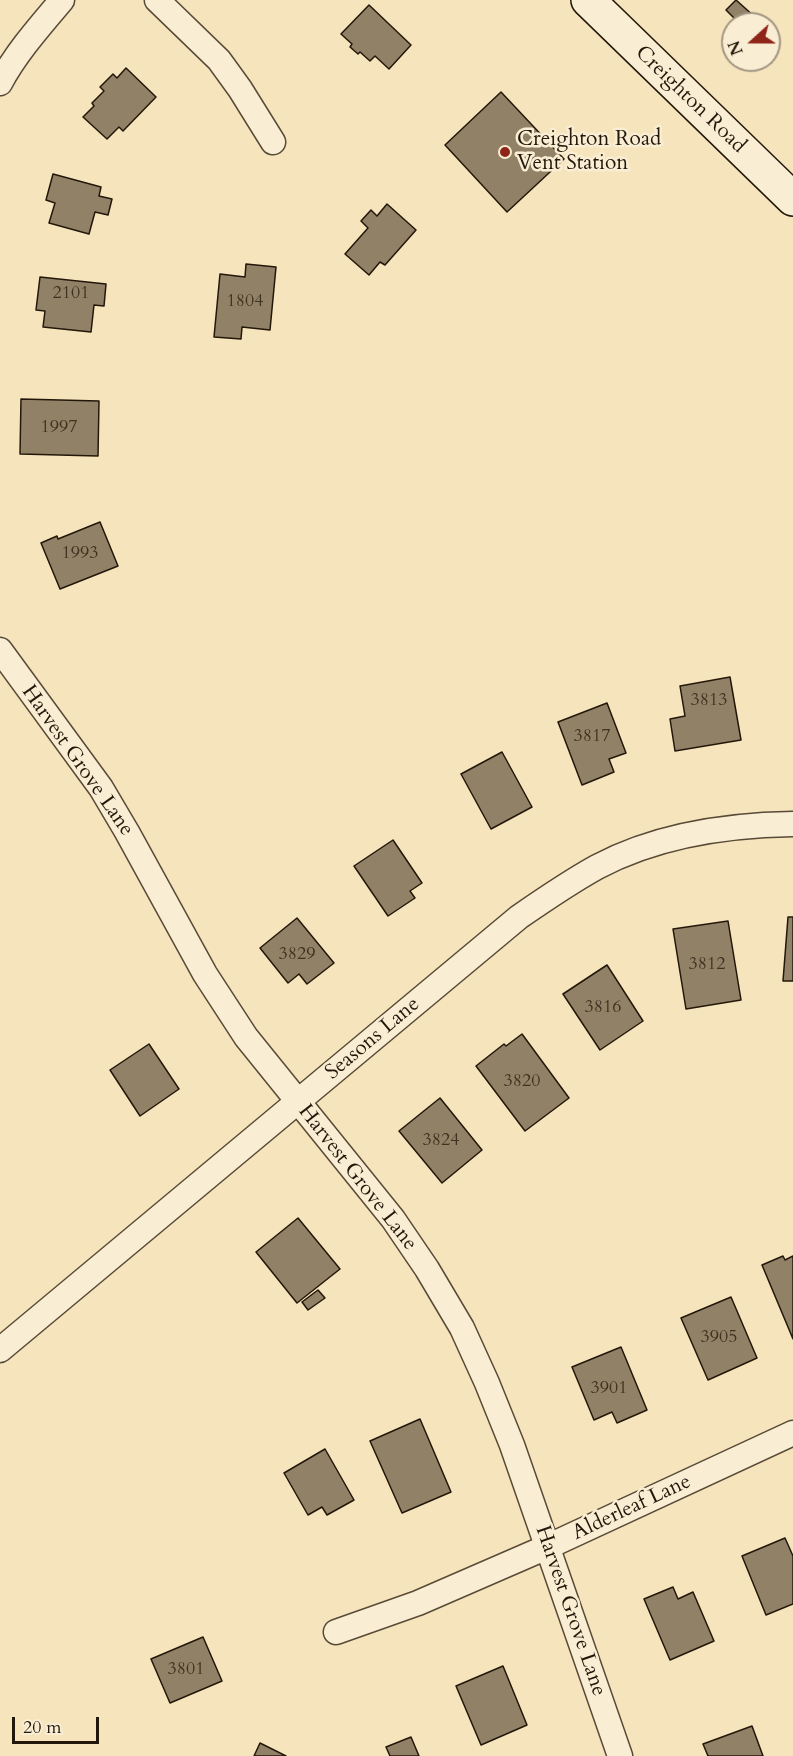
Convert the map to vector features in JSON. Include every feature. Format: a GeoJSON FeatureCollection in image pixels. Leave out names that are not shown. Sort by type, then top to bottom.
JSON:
{"type":"FeatureCollection","features":[{"type":"Feature","properties":{"kind":"main road","name":"Creighton Road"},"geometry":{"type":"LineString","coordinates":[[588,0],[793,199]]}},
{"type":"Feature","properties":{"kind":"street"},"geometry":{"type":"LineString","coordinates":[[0,83],[38,27],[62,0]]}},
{"type":"Feature","properties":{"kind":"street"},"geometry":{"type":"LineString","coordinates":[[157,0],[219,60],[273,142]]}},
{"type":"Feature","properties":{"kind":"street","name":"Harvest Grove Lane"},"geometry":{"type":"LineString","coordinates":[[0,650],[101,788],[128,832],[211,983],[246,1037],[393,1219],[427,1269],[462,1328],[512,1445],[620,1756]]}},
{"type":"Feature","properties":{"kind":"street","name":"Seasons Lane"},"geometry":{"type":"LineString","coordinates":[[0,1350],[519,917],[559,889],[599,866],[646,846],[694,833],[749,825],[793,824]]}},
{"type":"Feature","properties":{"kind":"street","name":"Alderleaf Lane"},"geometry":{"type":"LineString","coordinates":[[336,1632],[418,1603],[548,1547],[793,1433]]}},
{"type":"Feature","properties":{"kind":"building"},"geometry":{"type":"Polygon","coordinates":[[[736,0],[749,12],[728,12],[726,10],[736,0]]]}},
{"type":"Feature","properties":{"kind":"building"},"geometry":{"type":"Polygon","coordinates":[[[369,5],[411,45],[389,69],[375,56],[370,61],[360,52],[358,54],[350,47],[352,44],[341,34],[369,5]]]}},
{"type":"Feature","properties":{"kind":"building"},"geometry":{"type":"Polygon","coordinates":[[[126,68],[156,97],[123,131],[119,127],[107,139],[83,117],[104,91],[100,87],[113,74],[117,78],[126,68]]]}},
{"type":"Feature","properties":{"kind":"building","name":"Creighton Road Vent Station"},"geometry":{"type":"Polygon","coordinates":[[[501,92],[564,159],[507,212],[445,145],[501,92]]]}},
{"type":"Feature","properties":{"kind":"building"},"geometry":{"type":"Polygon","coordinates":[[[53,174],[101,187],[99,196],[112,199],[108,215],[95,212],[89,234],[49,223],[55,203],[46,200],[53,174]]]}},
{"type":"Feature","properties":{"kind":"building"},"geometry":{"type":"Polygon","coordinates":[[[387,204],[416,230],[385,265],[380,262],[369,275],[345,254],[368,228],[361,221],[371,210],[377,216],[387,204]]]}},
{"type":"Feature","properties":{"kind":"building"},"geometry":{"type":"Polygon","coordinates":[[[246,264],[276,267],[270,330],[242,327],[241,339],[214,337],[220,274],[245,277],[246,264]]]}},
{"type":"Feature","properties":{"kind":"building"},"geometry":{"type":"Polygon","coordinates":[[[40,277],[106,284],[104,306],[94,305],[91,332],[43,327],[45,311],[36,310],[40,277]]]}},
{"type":"Feature","properties":{"kind":"building"},"geometry":{"type":"Polygon","coordinates":[[[21,399],[99,401],[98,456],[20,454],[21,399]]]}},
{"type":"Feature","properties":{"kind":"building"},"geometry":{"type":"Polygon","coordinates":[[[100,522],[118,566],[60,589],[41,543],[57,536],[58,539],[100,522]]]}},
{"type":"Feature","properties":{"kind":"building"},"geometry":{"type":"Polygon","coordinates":[[[730,677],[741,740],[675,751],[670,719],[685,716],[680,686],[730,677]]]}},
{"type":"Feature","properties":{"kind":"building"},"geometry":{"type":"Polygon","coordinates":[[[607,703],[626,753],[609,759],[614,772],[582,785],[558,722],[607,703]]]}},
{"type":"Feature","properties":{"kind":"building"},"geometry":{"type":"Polygon","coordinates":[[[502,752],[532,807],[491,829],[461,774],[502,752]]]}},
{"type":"Feature","properties":{"kind":"building"},"geometry":{"type":"Polygon","coordinates":[[[393,840],[422,883],[410,891],[415,898],[388,916],[354,866],[393,840]]]}},
{"type":"Feature","properties":{"kind":"building"},"geometry":{"type":"Polygon","coordinates":[[[788,917],[793,917],[793,981],[783,981],[788,917]]]}},
{"type":"Feature","properties":{"kind":"building"},"geometry":{"type":"Polygon","coordinates":[[[297,918],[334,963],[307,984],[299,974],[288,983],[260,948],[297,918]]]}},
{"type":"Feature","properties":{"kind":"building"},"geometry":{"type":"Polygon","coordinates":[[[728,921],[741,1000],[686,1009],[673,929],[728,921]]]}},
{"type":"Feature","properties":{"kind":"building"},"geometry":{"type":"Polygon","coordinates":[[[607,965],[643,1021],[600,1050],[563,994],[607,965]]]}},
{"type":"Feature","properties":{"kind":"building"},"geometry":{"type":"Polygon","coordinates":[[[522,1034],[569,1098],[525,1131],[476,1066],[504,1044],[506,1046],[522,1034]]]}},
{"type":"Feature","properties":{"kind":"building"},"geometry":{"type":"Polygon","coordinates":[[[149,1044],[179,1089],[140,1116],[110,1070],[149,1044]]]}},
{"type":"Feature","properties":{"kind":"building"},"geometry":{"type":"Polygon","coordinates":[[[440,1098],[482,1150],[442,1183],[399,1131],[440,1098]]]}},
{"type":"Feature","properties":{"kind":"building"},"geometry":{"type":"Polygon","coordinates":[[[298,1218],[340,1269],[297,1303],[256,1252],[298,1218]]]}},
{"type":"Feature","properties":{"kind":"building"},"geometry":{"type":"Polygon","coordinates":[[[783,1256],[785,1260],[793,1256],[793,1339],[762,1265],[783,1256]]]}},
{"type":"Feature","properties":{"kind":"building"},"geometry":{"type":"Polygon","coordinates":[[[318,1290],[325,1298],[308,1310],[302,1302],[318,1290]]]}},
{"type":"Feature","properties":{"kind":"building"},"geometry":{"type":"Polygon","coordinates":[[[731,1297],[757,1358],[708,1380],[681,1318],[731,1297]]]}},
{"type":"Feature","properties":{"kind":"building"},"geometry":{"type":"Polygon","coordinates":[[[621,1347],[647,1410],[617,1423],[612,1412],[594,1420],[572,1367],[621,1347]]]}},
{"type":"Feature","properties":{"kind":"building"},"geometry":{"type":"Polygon","coordinates":[[[420,1419],[451,1492],[402,1513],[370,1441],[420,1419]]]}},
{"type":"Feature","properties":{"kind":"building"},"geometry":{"type":"Polygon","coordinates":[[[325,1449],[354,1500],[327,1515],[322,1507],[308,1515],[284,1473],[325,1449]]]}},
{"type":"Feature","properties":{"kind":"building"},"geometry":{"type":"Polygon","coordinates":[[[785,1538],[793,1556],[793,1604],[766,1615],[742,1556],[785,1538]]]}},
{"type":"Feature","properties":{"kind":"building"},"geometry":{"type":"Polygon","coordinates":[[[673,1587],[678,1599],[693,1592],[714,1641],[670,1660],[644,1599],[673,1587]]]}},
{"type":"Feature","properties":{"kind":"building"},"geometry":{"type":"Polygon","coordinates":[[[203,1637],[222,1681],[170,1703],[151,1659],[203,1637]]]}},
{"type":"Feature","properties":{"kind":"building"},"geometry":{"type":"Polygon","coordinates":[[[503,1666],[527,1725],[481,1745],[456,1686],[503,1666]]]}},
{"type":"Feature","properties":{"kind":"building"},"geometry":{"type":"Polygon","coordinates":[[[752,1726],[763,1756],[708,1756],[703,1744],[752,1726]]]}},
{"type":"Feature","properties":{"kind":"building"},"geometry":{"type":"Polygon","coordinates":[[[411,1737],[419,1756],[390,1756],[386,1747],[411,1737]]]}},
{"type":"Feature","properties":{"kind":"building"},"geometry":{"type":"Polygon","coordinates":[[[260,1743],[286,1756],[254,1756],[260,1743]]]}},
{"type":"Feature","properties":{"kind":"place","name":"Creighton Road Vent Station"},"geometry":{"type":"Point","coordinates":[505,152]}}]}
